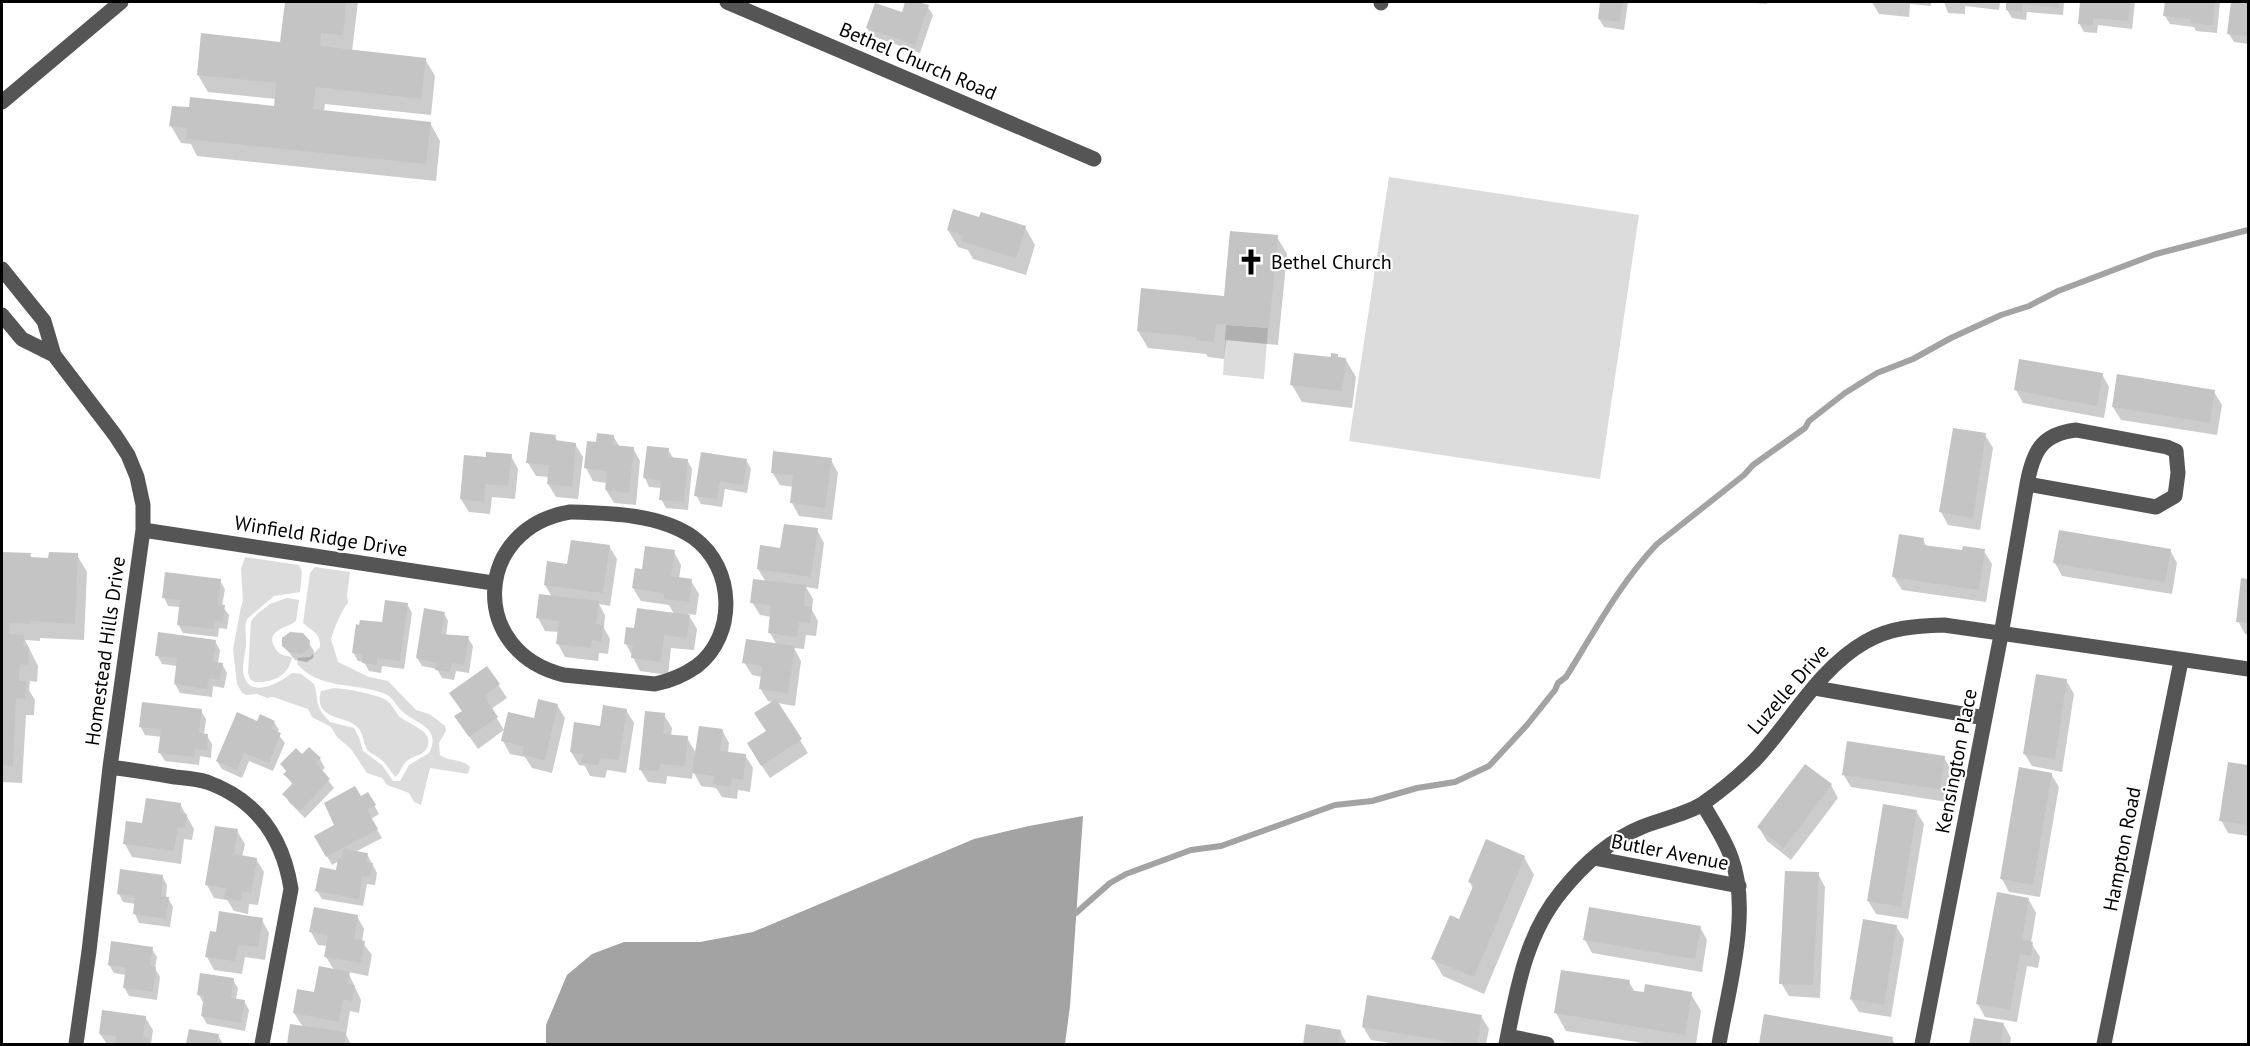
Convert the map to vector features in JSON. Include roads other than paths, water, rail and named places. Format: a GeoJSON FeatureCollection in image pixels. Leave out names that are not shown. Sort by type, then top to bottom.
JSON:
{"type":"FeatureCollection","features":[{"type":"Feature","properties":{"kind":"street"},"geometry":{"type":"LineString","coordinates":[[2,102],[121,2]]}},
{"type":"Feature","properties":{"kind":"street","name":"Bethel Church Road"},"geometry":{"type":"LineString","coordinates":[[727,2],[1094,159]]}},
{"type":"Feature","properties":{"kind":"street"},"geometry":{"type":"LineString","coordinates":[[2,269],[44,321],[54,355]]}},
{"type":"Feature","properties":{"kind":"street","name":"Homestead Hills Drive"},"geometry":{"type":"LineString","coordinates":[[2,315],[22,339],[54,355],[115,435],[128,455],[137,477],[143,505],[143,530],[110,767],[76,1044]]}},
{"type":"Feature","properties":{"kind":"street","name":"Kensington Place"},"geometry":{"type":"LineString","coordinates":[[1922,1044],[2001,635],[2027,484],[2032,461],[2038,448],[2048,439],[2062,432],[2076,430],[2167,447],[2176,451],[2178,473],[2175,496],[2156,507],[2027,484]]}},
{"type":"Feature","properties":{"kind":"street"},"geometry":{"type":"LineString","coordinates":[[570,512],[604,514],[657,522],[696,539],[715,560],[726,591],[727,610],[723,628],[710,652],[698,665],[669,681],[641,684],[550,671],[520,654],[508,640],[500,624],[494,583],[505,556],[515,540],[528,527],[553,515],[570,512]]}},
{"type":"Feature","properties":{"kind":"street","name":"Winfield Ridge Drive"},"geometry":{"type":"LineString","coordinates":[[143,530],[494,583]]}},
{"type":"Feature","properties":{"kind":"street","name":"Luzelle Drive"},"geometry":{"type":"LineString","coordinates":[[1507,1040],[1519,978],[1530,944],[1542,919],[1560,893],[1593,858],[1608,847],[1639,829],[1703,804],[1753,761],[1843,657],[1866,641],[1895,629],[1944,626],[2248,669]]}},
{"type":"Feature","properties":{"kind":"street","name":"Hampton Road"},"geometry":{"type":"LineString","coordinates":[[2104,1044],[2181,661]]}},
{"type":"Feature","properties":{"kind":"street"},"geometry":{"type":"LineString","coordinates":[[1815,688],[1985,718]]}},
{"type":"Feature","properties":{"kind":"street"},"geometry":{"type":"LineString","coordinates":[[110,767],[204,781],[228,791],[266,822],[279,844],[288,867],[291,889],[262,1044]]}},
{"type":"Feature","properties":{"kind":"street"},"geometry":{"type":"LineString","coordinates":[[1703,804],[1731,857],[1739,886],[1740,916],[1719,1044]]}},
{"type":"Feature","properties":{"kind":"street","name":"Butler Avenue"},"geometry":{"type":"LineString","coordinates":[[1593,858],[1739,886]]}},
{"type":"Feature","properties":{"kind":"street"},"geometry":{"type":"LineString","coordinates":[[1507,1040],[1547,1044]]}},
{"type":"Feature","properties":{"kind":"waterway"},"geometry":{"type":"LineString","coordinates":[[1070,913],[1076,913],[1110,883],[1126,874],[1191,850],[1221,846],[1335,805],[1372,801],[1417,788],[1455,782],[1489,766],[1527,725],[1558,683],[1566,677],[1619,591],[1657,544],[1744,475],[1753,465],[1805,428],[1809,421],[1845,393],[1877,373],[1913,359],[1951,338],[2001,315],[2029,306],[2058,291],[2156,254],[2248,230]]}},
{"type":"Feature","properties":{"kind":"place","name":"Bethel Church"},"geometry":{"type":"Point","coordinates":[1251,262]}}]}
